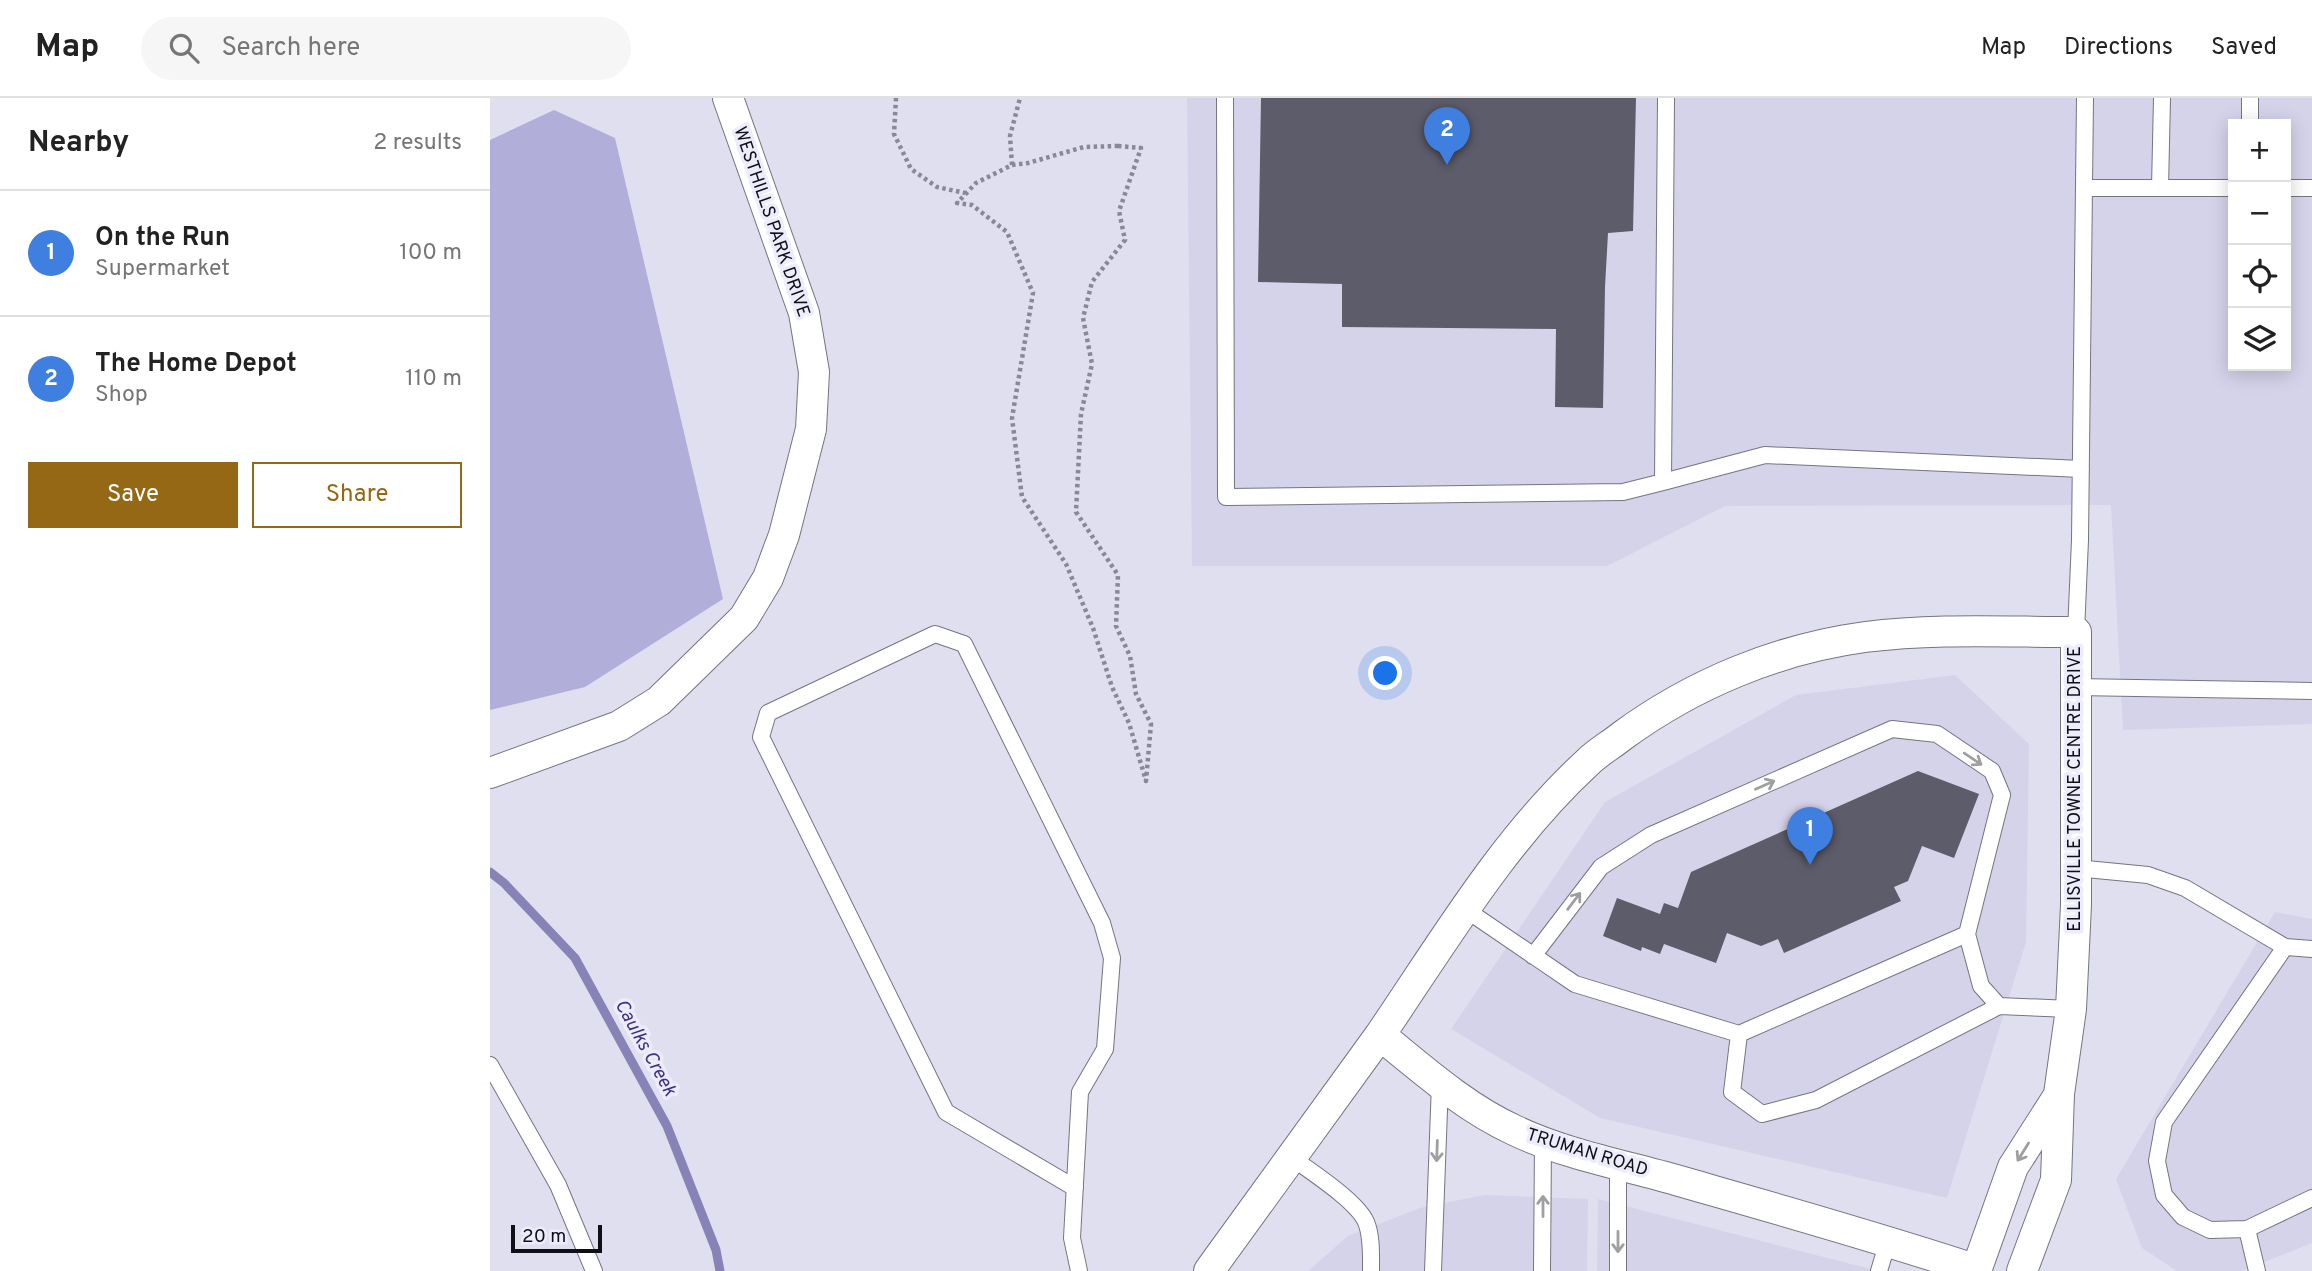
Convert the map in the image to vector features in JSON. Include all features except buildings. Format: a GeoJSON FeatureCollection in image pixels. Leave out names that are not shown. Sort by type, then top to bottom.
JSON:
{"type":"FeatureCollection","features":[{"type":"Feature","properties":{"kind":"street","name":"WESTHILLS PARK DRIVE"},"geometry":{"type":"LineString","coordinates":[[490,773],[619,726],[659,701],[744,618],[768,578],[784,535],[811,429],[814,372],[804,313],[728,98]]}},
{"type":"Feature","properties":{"kind":"street","name":"ELLISVILLE TOWNE CENTRE DRIVE"},"geometry":{"type":"LineString","coordinates":[[1380,1035],[1507,851],[1589,761],[1646,719],[1711,683],[1745,668],[1806,648],[1916,632],[2077,632],[2077,905],[2070,1009],[2059,1094],[2056,1180],[2022,1271]]}},
{"type":"Feature","properties":{"kind":"street","name":"TRUMAN ROAD"},"geometry":{"type":"LineString","coordinates":[[1380,1035],[1440,1083],[1481,1112],[1514,1130],[1977,1270]]}},
{"type":"Feature","properties":{"kind":"street"},"geometry":{"type":"LineString","coordinates":[[1209,1271],[1380,1035]]}},
{"type":"Feature","properties":{"kind":"street","name":"ELLISVILLE TOWNE CENTRE DRIVE"},"geometry":{"type":"LineString","coordinates":[[1977,1270],[2013,1167],[2059,1094]]}},
{"type":"Feature","properties":{"kind":"lane"},"geometry":{"type":"LineString","coordinates":[[1225,98],[1226,497],[1623,492],[1765,456],[2081,469]]}},
{"type":"Feature","properties":{"kind":"lane"},"geometry":{"type":"LineString","coordinates":[[1663,482],[1666,98]]}},
{"type":"Feature","properties":{"kind":"lane"},"geometry":{"type":"LineString","coordinates":[[2077,632],[2085,98]]}},
{"type":"Feature","properties":{"kind":"lane"},"geometry":{"type":"LineString","coordinates":[[2160,188],[2162,98]]}},
{"type":"Feature","properties":{"kind":"lane"},"geometry":{"type":"LineString","coordinates":[[2250,98],[2250,119]]}},
{"type":"Feature","properties":{"kind":"lane"},"geometry":{"type":"LineString","coordinates":[[2084,188],[2228,188]]}},
{"type":"Feature","properties":{"kind":"lane"},"geometry":{"type":"LineString","coordinates":[[2291,188],[2312,188]]}},
{"type":"Feature","properties":{"kind":"lane"},"geometry":{"type":"LineString","coordinates":[[1075,1188],[946,1112],[761,737],[768,713],[935,634],[964,644],[1102,922],[1112,958],[1105,1049],[1080,1092],[1075,1188],[1072,1238],[1079,1271]]}},
{"type":"Feature","properties":{"kind":"lane"},"geometry":{"type":"LineString","coordinates":[[2075,687],[2312,691]]}},
{"type":"Feature","properties":{"kind":"lane"},"geometry":{"type":"LineString","coordinates":[[1533,956],[1601,867],[1651,835],[1892,729],[1937,734],[1992,771],[2002,795],[1967,934],[1981,986],[1999,1006]]}},
{"type":"Feature","properties":{"kind":"lane"},"geometry":{"type":"LineString","coordinates":[[2076,868],[2148,875],[2185,888],[2285,947],[2312,949]]}},
{"type":"Feature","properties":{"kind":"lane"},"geometry":{"type":"LineString","coordinates":[[1465,909],[1575,984],[1740,1034],[1967,934]]}},
{"type":"Feature","properties":{"kind":"lane"},"geometry":{"type":"LineString","coordinates":[[2285,947],[2164,1122],[2157,1161],[2164,1195],[2183,1217],[2210,1230],[2247,1229],[2312,1199]]}},
{"type":"Feature","properties":{"kind":"lane"},"geometry":{"type":"LineString","coordinates":[[1740,1034],[1732,1092],[1762,1114],[1816,1100],[1999,1006],[2070,1009]]}},
{"type":"Feature","properties":{"kind":"lane"},"geometry":{"type":"LineString","coordinates":[[490,1065],[558,1185],[594,1271]]}},
{"type":"Feature","properties":{"kind":"lane"},"geometry":{"type":"LineString","coordinates":[[1433,1271],[1440,1083]]}},
{"type":"Feature","properties":{"kind":"lane"},"geometry":{"type":"LineString","coordinates":[[1542,1271],[1544,1141]]}},
{"type":"Feature","properties":{"kind":"lane"},"geometry":{"type":"LineString","coordinates":[[1291,1157],[1355,1206],[1366,1222],[1371,1250],[1371,1271]]}},
{"type":"Feature","properties":{"kind":"lane"},"geometry":{"type":"LineString","coordinates":[[1618,1163],[1618,1271]]}},
{"type":"Feature","properties":{"kind":"lane"},"geometry":{"type":"LineString","coordinates":[[2247,1229],[2257,1271]]}},
{"type":"Feature","properties":{"kind":"lane"},"geometry":{"type":"LineString","coordinates":[[1879,1271],[1888,1241]]}},
{"type":"Feature","properties":{"kind":"path"},"geometry":{"type":"LineString","coordinates":[[896,98],[894,134],[911,169],[937,187],[966,194]]}},
{"type":"Feature","properties":{"kind":"path"},"geometry":{"type":"LineString","coordinates":[[1012,165],[1010,136],[1020,98]]}},
{"type":"Feature","properties":{"kind":"path"},"geometry":{"type":"LineString","coordinates":[[1084,147],[1140,148],[1119,211],[1125,240],[1092,282],[1083,318],[1092,364],[1081,414],[1076,512],[1118,575],[1116,626],[1130,656],[1136,694],[1150,724],[1146,781],[1129,723],[1112,687],[1093,628],[1066,564],[1022,497],[1012,418],[1033,293],[1007,232],[972,205],[957,203],[966,194],[976,183],[1012,165],[1084,147]]}},
{"type":"Feature","properties":{"kind":"shaded area"},"geometry":{"type":"Polygon","coordinates":[[[1187,98],[2312,98],[2312,724],[2123,730],[2111,505],[1725,506],[1607,566],[1192,566],[1187,98]]]}},
{"type":"Feature","properties":{"kind":"shaded area"},"geometry":{"type":"Polygon","coordinates":[[[554,110],[615,138],[723,599],[585,687],[490,710],[490,140],[554,110]]]}},
{"type":"Feature","properties":{"kind":"shaded area"},"geometry":{"type":"Polygon","coordinates":[[[1955,675],[2029,744],[2026,942],[1947,1198],[1600,1118],[1451,1029],[1605,802],[1796,695],[1955,675]]]}},
{"type":"Feature","properties":{"kind":"shaded area"},"geometry":{"type":"Polygon","coordinates":[[[2275,912],[2312,919],[2312,1243],[2242,1271],[2177,1271],[2142,1248],[2116,1179],[2275,912]]]}},
{"type":"Feature","properties":{"kind":"shaded area"},"geometry":{"type":"Polygon","coordinates":[[[1484,1195],[1588,1199],[1587,1271],[1308,1271],[1348,1236],[1420,1208],[1484,1195]]]}},
{"type":"Feature","properties":{"kind":"shaded area"},"geometry":{"type":"Polygon","coordinates":[[[1598,1199],[1878,1271],[1597,1271],[1598,1199]]]}},
{"type":"Feature","properties":{"kind":"waterway","name":"Caulks Creek"},"geometry":{"type":"LineString","coordinates":[[490,872],[504,883],[575,958],[667,1126],[716,1250],[720,1271]]}},
{"type":"Feature","properties":{"kind":"place","name":"The Home Depot"},"geometry":{"type":"Point","coordinates":[1447,165]}},
{"type":"Feature","properties":{"kind":"place","name":"On the Run"},"geometry":{"type":"Point","coordinates":[1810,865]}}]}
